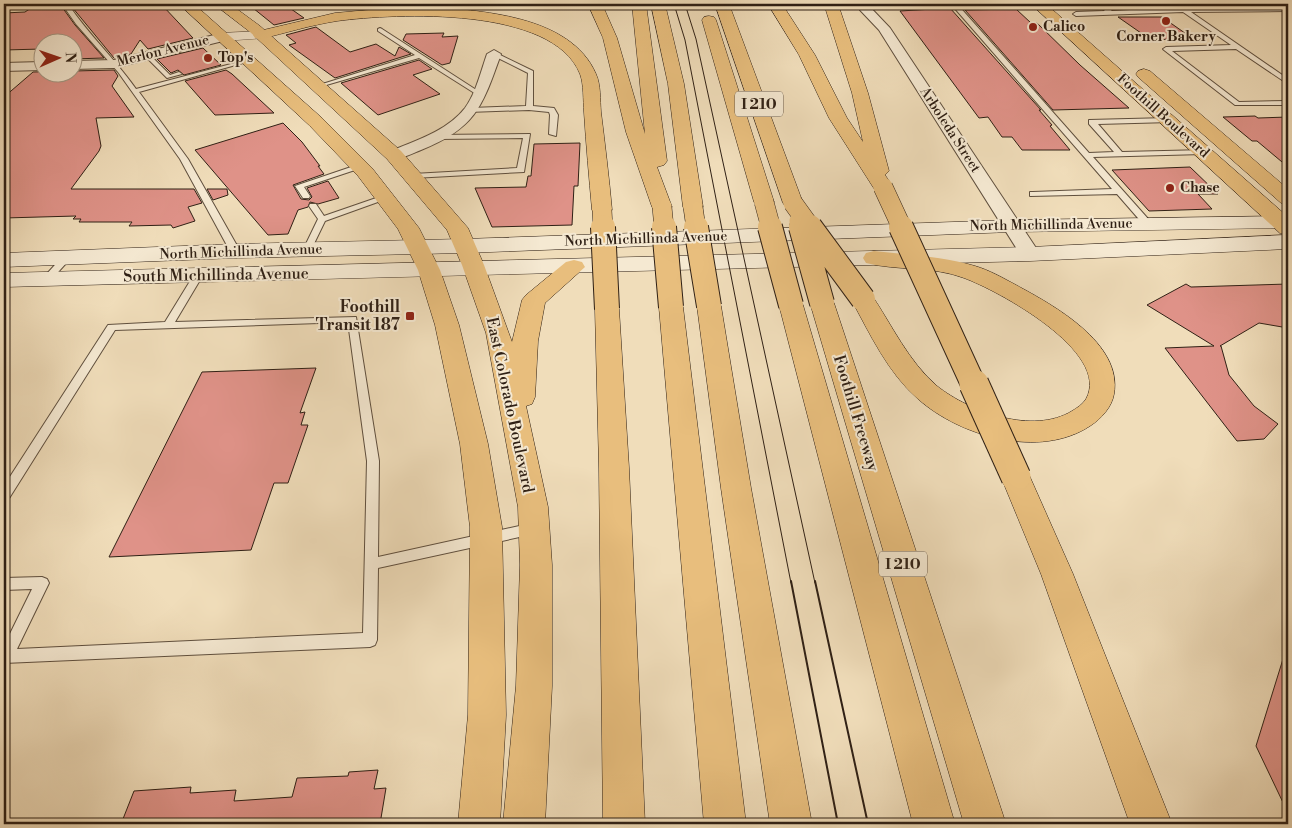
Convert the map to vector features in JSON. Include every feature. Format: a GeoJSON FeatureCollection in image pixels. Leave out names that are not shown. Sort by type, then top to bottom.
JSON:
{"type":"FeatureCollection","features":[{"type":"Feature","properties":{"kind":"main road"},"geometry":{"type":"LineString","coordinates":[[186,4],[316,122],[360,167],[408,228],[424,259],[447,325],[474,444],[486,527],[487,715],[479,824]]}},
{"type":"Feature","properties":{"kind":"main road","name":"East Colorado Boulevard"},"geometry":{"type":"LineString","coordinates":[[221,4],[258,32],[394,155],[457,228],[498,333],[519,431],[532,507],[536,564],[534,686],[524,824]]}},
{"type":"Feature","properties":{"kind":"main road"},"geometry":{"type":"LineString","coordinates":[[258,32],[376,4]]}},
{"type":"Feature","properties":{"kind":"main road"},"geometry":{"type":"LineString","coordinates":[[595,4],[610,38],[635,132],[662,207]]}},
{"type":"Feature","properties":{"kind":"main road"},"geometry":{"type":"LineString","coordinates":[[639,4],[662,207],[725,824]]}},
{"type":"Feature","properties":{"kind":"main road"},"geometry":{"type":"LineString","coordinates":[[658,4],[676,84],[738,498],[791,824]]}},
{"type":"Feature","properties":{"kind":"main road"},"geometry":{"type":"LineString","coordinates":[[703,4],[720,49],[764,202],[807,304],[934,824]]}},
{"type":"Feature","properties":{"kind":"main road","name":"Foothill Freeway"},"geometry":{"type":"LineString","coordinates":[[722,4],[793,203],[807,304],[985,824]]}},
{"type":"Feature","properties":{"kind":"main road"},"geometry":{"type":"LineString","coordinates":[[775,4],[807,55],[838,118],[882,187],[1016,477],[1057,574],[1151,824]]}},
{"type":"Feature","properties":{"kind":"main road"},"geometry":{"type":"LineString","coordinates":[[831,4],[864,110],[882,187]]}},
{"type":"Feature","properties":{"kind":"main road","name":"Foothill Boulevard"},"geometry":{"type":"LineString","coordinates":[[1038,4],[1286,228]]}},
{"type":"Feature","properties":{"kind":"main road"},"geometry":{"type":"LineString","coordinates":[[1070,9],[1090,27]]}},
{"type":"Feature","properties":{"kind":"main road"},"geometry":{"type":"LineString","coordinates":[[258,32],[335,17],[428,12],[456,13],[502,20],[542,32],[572,50],[582,62],[588,76],[602,210],[608,309],[624,824]]}},
{"type":"Feature","properties":{"kind":"main road","name":"Merlon Avenue"},"geometry":{"type":"LineString","coordinates":[[222,36],[258,32]]}},
{"type":"Feature","properties":{"kind":"main road","name":"Foothill Boulevard"},"geometry":{"type":"LineString","coordinates":[[1134,65],[1288,199]]}},
{"type":"Feature","properties":{"kind":"main road"},"geometry":{"type":"LineString","coordinates":[[793,203],[863,299],[896,357],[929,394],[975,421],[1029,433],[1068,427],[1080,421],[1098,402],[1102,392],[1102,375],[1090,353],[1067,327],[1039,308],[970,272],[955,268],[874,258]]}},
{"type":"Feature","properties":{"kind":"main road","name":"North Michillinda Avenue"},"geometry":{"type":"LineString","coordinates":[[424,259],[464,246],[1011,226],[1147,223],[1286,228]]}},
{"type":"Feature","properties":{"kind":"main road","name":"North Michillinda Avenue"},"geometry":{"type":"LineString","coordinates":[[4,260],[307,250],[424,259],[474,269],[574,267],[1030,254],[1286,228]]}},
{"type":"Feature","properties":{"kind":"main road","name":"South Michillinda Avenue"},"geometry":{"type":"LineString","coordinates":[[4,280],[198,275],[424,259]]}},
{"type":"Feature","properties":{"kind":"main road"},"geometry":{"type":"LineString","coordinates":[[519,431],[525,341],[534,300],[574,267]]}},
{"type":"Feature","properties":{"kind":"street","name":"Arboleda Street"},"geometry":{"type":"LineString","coordinates":[[864,7],[884,28],[1030,254]]}},
{"type":"Feature","properties":{"kind":"street","name":"Merlon Avenue"},"geometry":{"type":"LineString","coordinates":[[82,65],[114,64],[222,36]]}},
{"type":"Feature","properties":{"kind":"street"},"geometry":{"type":"LineString","coordinates":[[394,155],[437,137],[452,128],[471,110],[494,54]]}},
{"type":"Feature","properties":{"kind":"street"},"geometry":{"type":"LineString","coordinates":[[4,67],[32,66]]}},
{"type":"Feature","properties":{"kind":"lane"},"geometry":{"type":"LineString","coordinates":[[65,4],[78,23],[135,91],[184,159],[235,251]]}},
{"type":"Feature","properties":{"kind":"lane"},"geometry":{"type":"LineString","coordinates":[[954,4],[1147,223]]}},
{"type":"Feature","properties":{"kind":"lane"},"geometry":{"type":"LineString","coordinates":[[1100,4],[1112,14]]}},
{"type":"Feature","properties":{"kind":"lane"},"geometry":{"type":"LineString","coordinates":[[1134,4],[1146,13]]}},
{"type":"Feature","properties":{"kind":"lane"},"geometry":{"type":"LineString","coordinates":[[1173,4],[1186,10],[1288,82]]}},
{"type":"Feature","properties":{"kind":"lane"},"geometry":{"type":"LineString","coordinates":[[1070,9],[1112,14],[1288,8]]}},
{"type":"Feature","properties":{"kind":"lane"},"geometry":{"type":"LineString","coordinates":[[380,30],[478,93]]}},
{"type":"Feature","properties":{"kind":"lane"},"geometry":{"type":"LineString","coordinates":[[1238,47],[1166,49],[1237,104],[1288,103]]}},
{"type":"Feature","properties":{"kind":"lane"},"geometry":{"type":"LineString","coordinates":[[494,54],[531,72],[529,108]]}},
{"type":"Feature","properties":{"kind":"lane"},"geometry":{"type":"LineString","coordinates":[[148,56],[169,77],[209,66],[224,66]]}},
{"type":"Feature","properties":{"kind":"lane"},"geometry":{"type":"LineString","coordinates":[[318,87],[419,56]]}},
{"type":"Feature","properties":{"kind":"lane"},"geometry":{"type":"LineString","coordinates":[[135,91],[248,60]]}},
{"type":"Feature","properties":{"kind":"lane"},"geometry":{"type":"LineString","coordinates":[[471,110],[529,108],[551,110],[554,115],[553,134]]}},
{"type":"Feature","properties":{"kind":"lane"},"geometry":{"type":"LineString","coordinates":[[1120,154],[1092,122],[1168,120]]}},
{"type":"Feature","properties":{"kind":"lane"},"geometry":{"type":"LineString","coordinates":[[413,176],[520,170],[527,136],[437,137]]}},
{"type":"Feature","properties":{"kind":"lane"},"geometry":{"type":"LineString","coordinates":[[1088,156],[1203,152]]}},
{"type":"Feature","properties":{"kind":"lane"},"geometry":{"type":"LineString","coordinates":[[306,196],[299,186],[360,167]]}},
{"type":"Feature","properties":{"kind":"lane"},"geometry":{"type":"LineString","coordinates":[[1033,194],[1119,190]]}},
{"type":"Feature","properties":{"kind":"lane"},"geometry":{"type":"LineString","coordinates":[[307,250],[322,219],[385,198]]}},
{"type":"Feature","properties":{"kind":"lane"},"geometry":{"type":"LineString","coordinates":[[313,206],[322,219]]}},
{"type":"Feature","properties":{"kind":"lane"},"geometry":{"type":"LineString","coordinates":[[47,279],[66,258]]}},
{"type":"Feature","properties":{"kind":"lane"},"geometry":{"type":"LineString","coordinates":[[168,325],[198,275]]}},
{"type":"Feature","properties":{"kind":"lane"},"geometry":{"type":"LineString","coordinates":[[4,496],[112,327],[352,319],[373,461],[370,640],[6,657],[42,583],[4,584]]}},
{"type":"Feature","properties":{"kind":"lane"},"geometry":{"type":"LineString","coordinates":[[371,564],[534,529]]}},
{"type":"Feature","properties":{"kind":"building"},"geometry":{"type":"Polygon","coordinates":[[[77,4],[162,5],[193,38],[148,49],[140,40],[131,54],[114,58],[72,7],[77,7],[77,4]]]}},
{"type":"Feature","properties":{"kind":"building"},"geometry":{"type":"Polygon","coordinates":[[[248,4],[284,4],[304,18],[274,25],[248,4]]]}},
{"type":"Feature","properties":{"kind":"building"},"geometry":{"type":"Polygon","coordinates":[[[62,7],[81,32],[32,32],[32,49],[4,50],[4,13],[25,12],[31,8],[62,7]]]}},
{"type":"Feature","properties":{"kind":"building"},"geometry":{"type":"Polygon","coordinates":[[[950,8],[1041,110],[1039,110],[1052,125],[1050,126],[1070,150],[1022,150],[1012,137],[1002,137],[988,117],[979,118],[900,11],[950,8]]]}},
{"type":"Feature","properties":{"kind":"building"},"geometry":{"type":"Polygon","coordinates":[[[1016,9],[1031,23],[1037,23],[1080,65],[1129,108],[1053,110],[965,10],[1016,9]]]}},
{"type":"Feature","properties":{"kind":"building"},"geometry":{"type":"Polygon","coordinates":[[[1118,17],[1162,17],[1192,38],[1151,40],[1118,17]]]}},
{"type":"Feature","properties":{"kind":"building"},"geometry":{"type":"Polygon","coordinates":[[[316,27],[350,52],[376,44],[395,56],[399,47],[411,54],[335,78],[289,45],[296,43],[286,35],[316,27]]]}},
{"type":"Feature","properties":{"kind":"building"},"geometry":{"type":"Polygon","coordinates":[[[82,33],[104,58],[82,59],[82,33]]]}},
{"type":"Feature","properties":{"kind":"building"},"geometry":{"type":"Polygon","coordinates":[[[444,33],[442,37],[458,36],[450,63],[442,65],[403,40],[406,34],[444,33]]]}},
{"type":"Feature","properties":{"kind":"building"},"geometry":{"type":"Polygon","coordinates":[[[203,48],[221,65],[184,75],[178,70],[171,73],[157,59],[203,48]]]}},
{"type":"Feature","properties":{"kind":"building"},"geometry":{"type":"Polygon","coordinates":[[[419,60],[432,69],[413,75],[440,94],[378,115],[341,83],[419,60]]]}},
{"type":"Feature","properties":{"kind":"building"},"geometry":{"type":"Polygon","coordinates":[[[114,70],[118,76],[112,86],[134,117],[96,118],[101,146],[71,189],[194,189],[202,203],[188,207],[195,221],[173,228],[171,225],[129,226],[132,222],[79,222],[81,219],[73,219],[76,216],[4,218],[4,97],[32,73],[32,82],[82,82],[82,71],[114,70]]]}},
{"type":"Feature","properties":{"kind":"building"},"geometry":{"type":"Polygon","coordinates":[[[226,70],[274,113],[215,115],[185,81],[226,70]]]}},
{"type":"Feature","properties":{"kind":"building"},"geometry":{"type":"Polygon","coordinates":[[[1255,116],[1258,118],[1288,117],[1288,167],[1257,141],[1252,141],[1223,117],[1255,116]]]}},
{"type":"Feature","properties":{"kind":"building"},"geometry":{"type":"Polygon","coordinates":[[[283,123],[302,142],[324,174],[293,185],[301,199],[309,200],[312,197],[307,188],[328,181],[339,198],[318,204],[310,202],[308,207],[298,210],[288,234],[268,235],[195,150],[283,123]]]}},
{"type":"Feature","properties":{"kind":"building"},"geometry":{"type":"Polygon","coordinates":[[[580,143],[578,186],[574,186],[572,225],[492,227],[475,188],[526,187],[528,176],[531,176],[534,144],[580,143]]]}},
{"type":"Feature","properties":{"kind":"building"},"geometry":{"type":"Polygon","coordinates":[[[1190,167],[1218,194],[1198,194],[1212,209],[1149,211],[1112,170],[1190,167]]]}},
{"type":"Feature","properties":{"kind":"building"},"geometry":{"type":"Polygon","coordinates":[[[207,189],[227,189],[228,195],[213,200],[207,189]]]}},
{"type":"Feature","properties":{"kind":"building"},"geometry":{"type":"Polygon","coordinates":[[[1186,284],[1191,287],[1288,284],[1288,328],[1259,323],[1220,346],[1229,375],[1254,406],[1278,424],[1264,439],[1237,441],[1165,348],[1214,346],[1147,305],[1186,284]]]}},
{"type":"Feature","properties":{"kind":"building"},"geometry":{"type":"Polygon","coordinates":[[[316,368],[300,413],[305,412],[301,425],[308,425],[288,483],[274,483],[251,550],[109,557],[202,372],[316,368]]]}},
{"type":"Feature","properties":{"kind":"building"},"geometry":{"type":"Polygon","coordinates":[[[1283,659],[1288,660],[1288,813],[1256,746],[1283,659]]]}},
{"type":"Feature","properties":{"kind":"building"},"geometry":{"type":"Polygon","coordinates":[[[378,770],[374,789],[386,788],[380,824],[121,824],[134,791],[191,787],[190,793],[236,790],[234,801],[292,797],[297,778],[348,776],[349,772],[378,770]]]}},
{"type":"Feature","properties":{"kind":"tram line"},"geometry":{"type":"LineString","coordinates":[[674,4],[685,40],[791,583]]}},
{"type":"Feature","properties":{"kind":"tram line"},"geometry":{"type":"LineString","coordinates":[[685,4],[696,39],[815,583]]}},
{"type":"Feature","properties":{"kind":"tram line"},"geometry":{"type":"LineString","coordinates":[[791,581],[838,824]]}},
{"type":"Feature","properties":{"kind":"tram line"},"geometry":{"type":"LineString","coordinates":[[815,581],[868,824]]}},
{"type":"Feature","properties":{"kind":"place","name":"Corner Bakery"},"geometry":{"type":"Point","coordinates":[1166,21]}},
{"type":"Feature","properties":{"kind":"place","name":"Calico"},"geometry":{"type":"Point","coordinates":[1033,27]}},
{"type":"Feature","properties":{"kind":"place","name":"Top's"},"geometry":{"type":"Point","coordinates":[208,58]}},
{"type":"Feature","properties":{"kind":"place","name":"Chase"},"geometry":{"type":"Point","coordinates":[1170,188]}},
{"type":"Feature","properties":{"kind":"place","name":"Foothill Transit 187"},"geometry":{"type":"Point","coordinates":[410,316]}}]}
